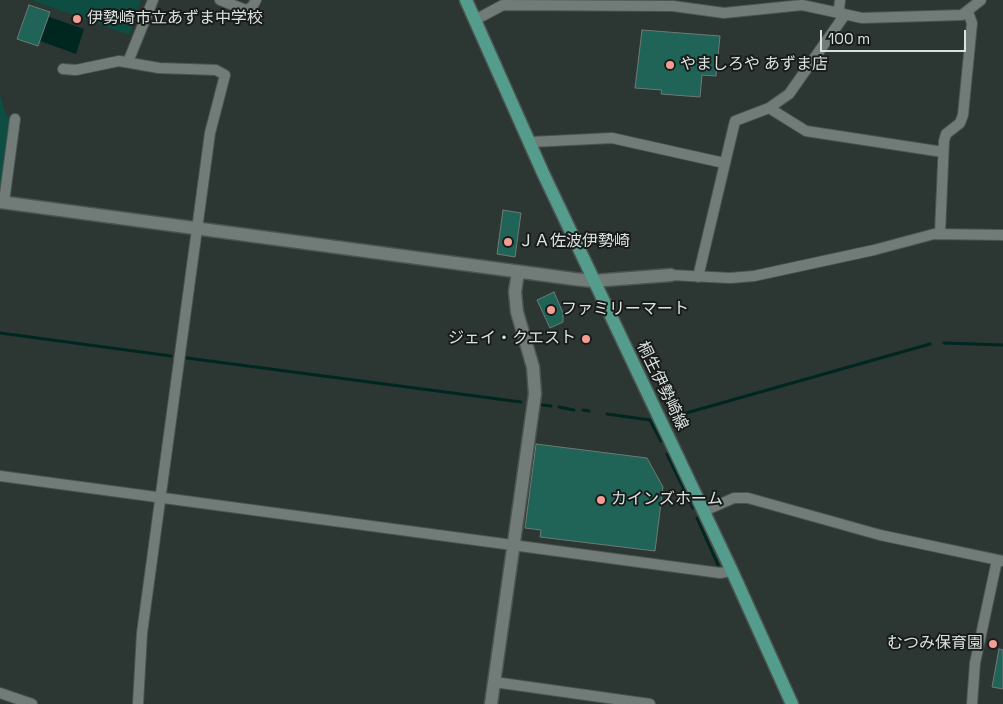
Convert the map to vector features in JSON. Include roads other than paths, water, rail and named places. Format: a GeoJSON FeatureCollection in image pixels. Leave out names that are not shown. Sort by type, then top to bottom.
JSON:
{"type":"FeatureCollection","features":[{"type":"Feature","properties":{"kind":"main road","name":"桐生伊勢崎線"},"geometry":{"type":"LineString","coordinates":[[466,0],[593,280],[704,511],[792,704]]}},
{"type":"Feature","properties":{"kind":"street"},"geometry":{"type":"LineString","coordinates":[[128,62],[153,0]]}},
{"type":"Feature","properties":{"kind":"street"},"geometry":{"type":"LineString","coordinates":[[220,0],[246,10],[252,7],[256,0]]}},
{"type":"Feature","properties":{"kind":"street"},"geometry":{"type":"LineString","coordinates":[[840,0],[839,10],[844,16]]}},
{"type":"Feature","properties":{"kind":"street"},"geometry":{"type":"LineString","coordinates":[[475,20],[497,4],[673,6],[724,13],[802,5],[820,7],[844,16],[871,18],[962,16],[981,0]]}},
{"type":"Feature","properties":{"kind":"street"},"geometry":{"type":"LineString","coordinates":[[940,233],[943,152],[946,134],[958,126],[963,115],[972,23],[968,12]]}},
{"type":"Feature","properties":{"kind":"street"},"geometry":{"type":"LineString","coordinates":[[698,277],[735,121],[769,108],[789,94],[844,16]]}},
{"type":"Feature","properties":{"kind":"street"},"geometry":{"type":"LineString","coordinates":[[63,69],[76,70],[106,62],[128,62],[159,68],[216,70],[225,75],[210,133],[142,633],[138,704]]}},
{"type":"Feature","properties":{"kind":"street"},"geometry":{"type":"LineString","coordinates":[[769,108],[806,131],[943,152]]}},
{"type":"Feature","properties":{"kind":"street"},"geometry":{"type":"LineString","coordinates":[[15,119],[2,202],[518,272],[593,280],[671,275],[698,277],[754,276],[874,250],[940,233],[1003,235]]}},
{"type":"Feature","properties":{"kind":"street"},"geometry":{"type":"LineString","coordinates":[[531,142],[612,138],[724,163]]}},
{"type":"Feature","properties":{"kind":"street"},"geometry":{"type":"LineString","coordinates":[[491,704],[535,382],[531,357],[517,312],[518,272]]}},
{"type":"Feature","properties":{"kind":"street"},"geometry":{"type":"LineString","coordinates":[[0,476],[720,573],[732,571]]}},
{"type":"Feature","properties":{"kind":"street"},"geometry":{"type":"LineString","coordinates":[[704,511],[734,498],[748,498],[880,535],[1000,560],[975,663],[972,704]]}},
{"type":"Feature","properties":{"kind":"street"},"geometry":{"type":"LineString","coordinates":[[494,682],[650,704]]}},
{"type":"Feature","properties":{"kind":"street"},"geometry":{"type":"LineString","coordinates":[[0,693],[32,704]]}},
{"type":"Feature","properties":{"kind":"waterway"},"geometry":{"type":"LineString","coordinates":[[0,333],[171,356]]}},
{"type":"Feature","properties":{"kind":"waterway"},"geometry":{"type":"LineString","coordinates":[[944,343],[1003,345]]}},
{"type":"Feature","properties":{"kind":"waterway"},"geometry":{"type":"LineString","coordinates":[[672,417],[930,344]]}},
{"type":"Feature","properties":{"kind":"waterway"},"geometry":{"type":"LineString","coordinates":[[187,358],[521,402]]}},
{"type":"Feature","properties":{"kind":"waterway"},"geometry":{"type":"LineString","coordinates":[[542,405],[551,406]]}},
{"type":"Feature","properties":{"kind":"waterway"},"geometry":{"type":"LineString","coordinates":[[559,407],[574,410]]}},
{"type":"Feature","properties":{"kind":"waterway"},"geometry":{"type":"LineString","coordinates":[[583,410],[589,411]]}},
{"type":"Feature","properties":{"kind":"waterway"},"geometry":{"type":"LineString","coordinates":[[607,414],[650,420],[661,441]]}},
{"type":"Feature","properties":{"kind":"waterway"},"geometry":{"type":"LineString","coordinates":[[667,454],[693,508]]}},
{"type":"Feature","properties":{"kind":"waterway"},"geometry":{"type":"LineString","coordinates":[[697,518],[718,565]]}},
{"type":"Feature","properties":{"kind":"place","name":"伊勢崎市立あずま中学校"},"geometry":{"type":"Point","coordinates":[77,19]}},
{"type":"Feature","properties":{"kind":"place","name":"やましろや あずま店"},"geometry":{"type":"Point","coordinates":[670,65]}},
{"type":"Feature","properties":{"kind":"place","name":"ＪＡ佐波伊勢崎"},"geometry":{"type":"Point","coordinates":[508,242]}},
{"type":"Feature","properties":{"kind":"place","name":"ファミリーマート"},"geometry":{"type":"Point","coordinates":[551,310]}},
{"type":"Feature","properties":{"kind":"place","name":"ジェイ・クエスト"},"geometry":{"type":"Point","coordinates":[586,339]}},
{"type":"Feature","properties":{"kind":"place","name":"カインズホーム"},"geometry":{"type":"Point","coordinates":[601,500]}},
{"type":"Feature","properties":{"kind":"place","name":"むつみ保育園"},"geometry":{"type":"Point","coordinates":[993,644]}}]}
